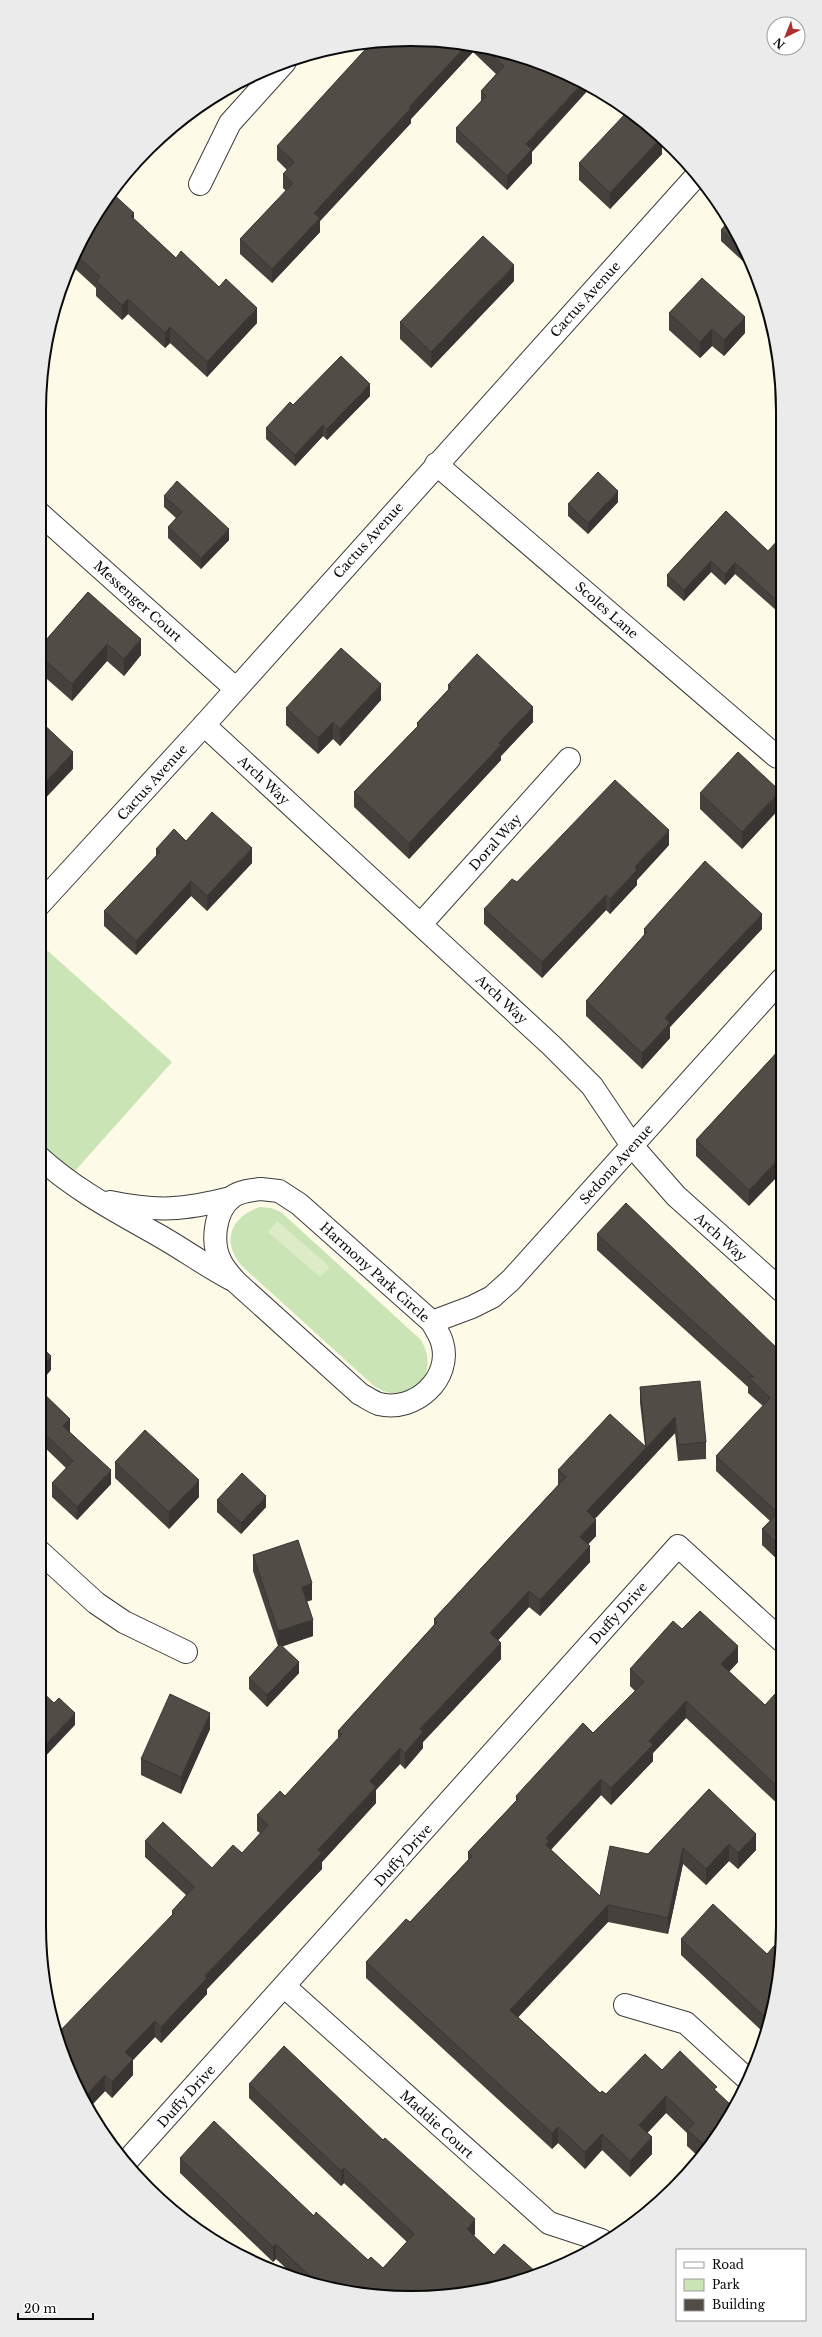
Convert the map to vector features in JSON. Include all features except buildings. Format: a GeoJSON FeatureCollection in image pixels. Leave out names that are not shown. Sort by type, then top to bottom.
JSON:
{"type":"FeatureCollection","features":[{"type":"Feature","properties":{"kind":"street"},"geometry":{"type":"LineString","coordinates":[[200,184],[230,123],[276,72]]}},
{"type":"Feature","properties":{"kind":"street","name":"Cactus Avenue"},"geometry":{"type":"LineString","coordinates":[[46,897],[204,725],[436,464],[693,179]]}},
{"type":"Feature","properties":{"kind":"street","name":"Scoles Lane"},"geometry":{"type":"LineString","coordinates":[[436,464],[776,756]]}},
{"type":"Feature","properties":{"kind":"street","name":"Messenger Court"},"geometry":{"type":"LineString","coordinates":[[46,519],[236,689]]}},
{"type":"Feature","properties":{"kind":"street","name":"Arch Way"},"geometry":{"type":"LineString","coordinates":[[204,725],[552,1046],[592,1086],[633,1147],[676,1196],[776,1286]]}},
{"type":"Feature","properties":{"kind":"street","name":"Doral Way"},"geometry":{"type":"LineString","coordinates":[[421,924],[569,759]]}},
{"type":"Feature","properties":{"kind":"street","name":"Sedona Avenue"},"geometry":{"type":"LineString","coordinates":[[432,1322],[472,1307],[492,1297],[511,1280],[633,1147],[776,986]]}},
{"type":"Feature","properties":{"kind":"street","name":"Harmony Park Circle"},"geometry":{"type":"LineString","coordinates":[[46,1162],[90,1197],[159,1235],[208,1268],[236,1282]]}},
{"type":"Feature","properties":{"kind":"street","name":"Harmony Park Circle"},"geometry":{"type":"LineString","coordinates":[[90,1197],[156,1210],[187,1208],[231,1198],[243,1191],[261,1189],[279,1191],[299,1204],[432,1322],[442,1342],[443,1358],[438,1377],[430,1390],[414,1400],[397,1405],[379,1404],[360,1394],[236,1282],[220,1262],[214,1239],[218,1218],[231,1198]]}},
{"type":"Feature","properties":{"kind":"street","name":"Duffy Drive"},"geometry":{"type":"LineString","coordinates":[[130,2158],[285,1987],[678,1546],[776,1636]]}},
{"type":"Feature","properties":{"kind":"street"},"geometry":{"type":"LineString","coordinates":[[46,1557],[96,1603],[124,1622],[186,1652]]}},
{"type":"Feature","properties":{"kind":"street","name":"Maddie Court"},"geometry":{"type":"LineString","coordinates":[[285,1987],[549,2223],[599,2239]]}},
{"type":"Feature","properties":{"kind":"street"},"geometry":{"type":"LineString","coordinates":[[625,2005],[686,2023],[743,2076]]}},
{"type":"Feature","properties":{"kind":"green space"},"geometry":{"type":"Polygon","coordinates":[[[46,949],[172,1062],[74,1172],[46,1147],[46,949]]]}},
{"type":"Feature","properties":{"kind":"green space"},"geometry":{"type":"Polygon","coordinates":[[[260,1207],[271,1208],[281,1212],[421,1340],[426,1353],[427,1366],[425,1376],[418,1385],[410,1391],[399,1394],[387,1392],[374,1386],[242,1266],[232,1248],[232,1231],[242,1217],[250,1211],[260,1207]]]}},
{"type":"Feature","properties":{"kind":"green space"},"geometry":{"type":"Polygon","coordinates":[[[277,1221],[330,1267],[320,1277],[268,1232],[277,1221]]]}}]}
